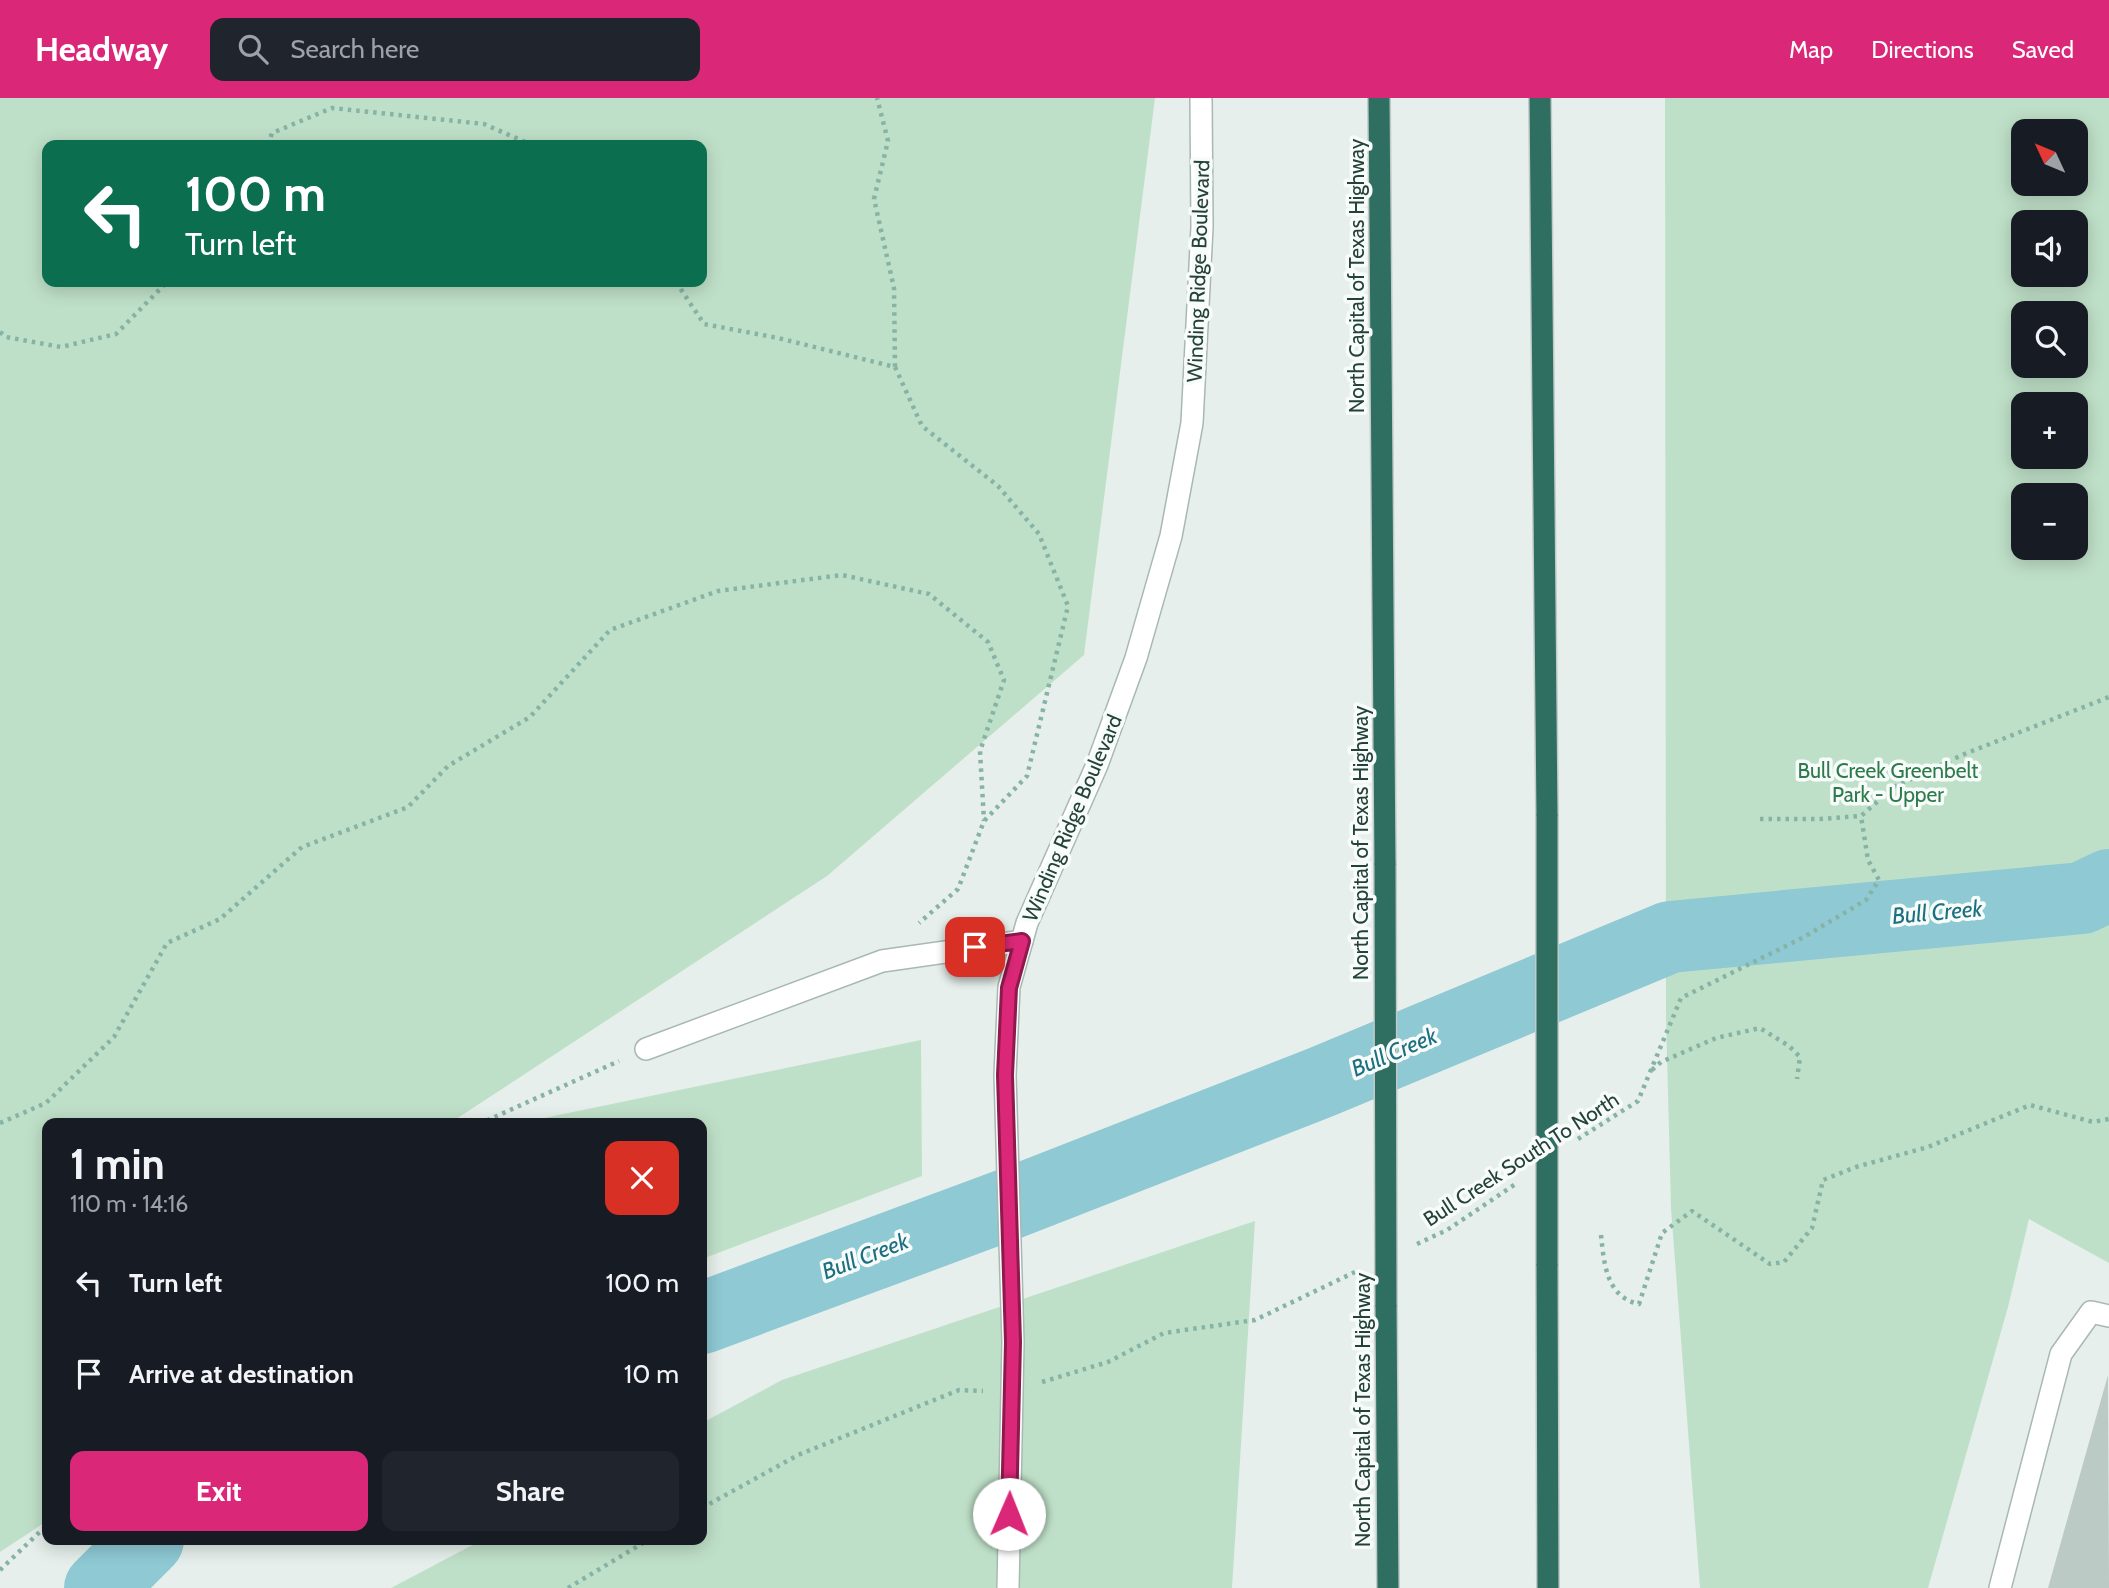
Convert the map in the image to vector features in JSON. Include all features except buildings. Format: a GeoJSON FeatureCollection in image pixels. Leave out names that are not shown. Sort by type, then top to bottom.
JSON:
{"type":"FeatureCollection","features":[{"type":"Feature","properties":{"kind":"highway","name":"North Capital of Texas Highway"},"geometry":{"type":"LineString","coordinates":[[1379,98],[1388,1588]]}},
{"type":"Feature","properties":{"kind":"highway"},"geometry":{"type":"LineString","coordinates":[[1540,98],[1546,816],[1548,1588]]}},
{"type":"Feature","properties":{"kind":"street","name":"Winding Ridge Boulevard"},"geometry":{"type":"LineString","coordinates":[[1008,1588],[1013,1342],[1005,1075],[1009,988],[1027,923],[1097,765],[1136,658],[1171,537],[1192,423],[1202,227],[1201,98]]}},
{"type":"Feature","properties":{"kind":"street"},"geometry":{"type":"LineString","coordinates":[[646,1049],[882,961],[1022,941]]}},
{"type":"Feature","properties":{"kind":"street"},"geometry":{"type":"LineString","coordinates":[[2000,1588],[2061,1354],[2091,1312],[2109,1316]]}},
{"type":"Feature","properties":{"kind":"path"},"geometry":{"type":"LineString","coordinates":[[877,98],[888,141],[874,199],[894,288],[895,367],[922,426],[998,486],[1039,534],[1068,606],[1027,776],[984,821],[958,889],[918,923]]}},
{"type":"Feature","properties":{"kind":"path"},"geometry":{"type":"LineString","coordinates":[[270,140],[272,133],[332,107],[484,124],[521,140]]}},
{"type":"Feature","properties":{"kind":"path"},"geometry":{"type":"LineString","coordinates":[[0,332],[6,337],[61,347],[116,334],[162,287]]}},
{"type":"Feature","properties":{"kind":"path"},"geometry":{"type":"LineString","coordinates":[[679,287],[704,324],[778,338],[895,367]]}},
{"type":"Feature","properties":{"kind":"path"},"geometry":{"type":"LineString","coordinates":[[0,1123],[46,1103],[114,1037],[167,943],[220,919],[302,847],[408,807],[447,766],[530,717],[610,630],[718,592],[842,575],[929,594],[988,642],[1004,680],[979,751],[984,821]]}},
{"type":"Feature","properties":{"kind":"path"},"geometry":{"type":"LineString","coordinates":[[1760,819],[1861,816],[1894,787],[1962,755],[2109,697]]}},
{"type":"Feature","properties":{"kind":"path","name":"Bull Creek South To North"},"geometry":{"type":"LineString","coordinates":[[1568,1146],[1638,1101],[1681,998],[1804,937],[1866,900],[1879,880],[1868,860],[1861,816]]}},
{"type":"Feature","properties":{"kind":"path"},"geometry":{"type":"LineString","coordinates":[[1651,1070],[1661,1062],[1716,1038],[1760,1028],[1800,1057],[1797,1079]]}},
{"type":"Feature","properties":{"kind":"path"},"geometry":{"type":"LineString","coordinates":[[492,1118],[646,1049]]}},
{"type":"Feature","properties":{"kind":"path"},"geometry":{"type":"LineString","coordinates":[[1601,1235],[1605,1270],[1615,1290],[1627,1301],[1639,1304],[1662,1233],[1692,1210],[1770,1264],[1784,1262],[1812,1228],[1824,1180],[1856,1167],[1928,1147],[2031,1105],[2093,1122],[2109,1119]]}},
{"type":"Feature","properties":{"kind":"path","name":"Bull Creek South To North"},"geometry":{"type":"LineString","coordinates":[[1412,1246],[1447,1230],[1527,1176]]}},
{"type":"Feature","properties":{"kind":"path"},"geometry":{"type":"LineString","coordinates":[[707,1505],[798,1455],[959,1390],[1012,1392],[1108,1362],[1164,1333],[1255,1320],[1364,1268]]}},
{"type":"Feature","properties":{"kind":"path"},"geometry":{"type":"LineString","coordinates":[[0,1570],[42,1530]]}},
{"type":"Feature","properties":{"kind":"path"},"geometry":{"type":"LineString","coordinates":[[568,1588],[640,1545]]}},
{"type":"Feature","properties":{"kind":"green space"},"geometry":{"type":"Polygon","coordinates":[[[0,98],[1155,98],[1084,655],[827,876],[458,1118],[42,1118],[42,1524],[0,1552],[0,98]]]}},
{"type":"Feature","properties":{"kind":"green space","name":"Bull Creek Greenbelt Park - Upper"},"geometry":{"type":"Polygon","coordinates":[[[1665,98],[2109,98],[2109,1263],[2029,1219],[2008,1307],[1928,1588],[1700,1588],[1671,1208],[1666,1017],[1665,98]]]}},
{"type":"Feature","properties":{"kind":"green space"},"geometry":{"type":"Polygon","coordinates":[[[921,1040],[922,1176],[707,1257],[707,1118],[544,1118],[921,1040]]]}},
{"type":"Feature","properties":{"kind":"green space"},"geometry":{"type":"Polygon","coordinates":[[[1255,1221],[1232,1588],[391,1588],[473,1545],[707,1545],[707,1420],[782,1380],[1255,1221]]]}},
{"type":"Feature","properties":{"kind":"waterway","name":"Bull Creek"},"geometry":{"type":"LineString","coordinates":[[707,1316],[1009,1204],[1319,1083],[1670,937],[2082,898],[2109,885]]}},
{"type":"Feature","properties":{"kind":"waterway","name":"Bull Creek"},"geometry":{"type":"LineString","coordinates":[[100,1588],[143,1545]]}},
{"type":"Feature","properties":{"kind":"route"},"geometry":{"type":"LineString","coordinates":[[975,947],[1022,941],[1009,988],[1005,1075],[1013,1342],[1009,1514]]}}]}
